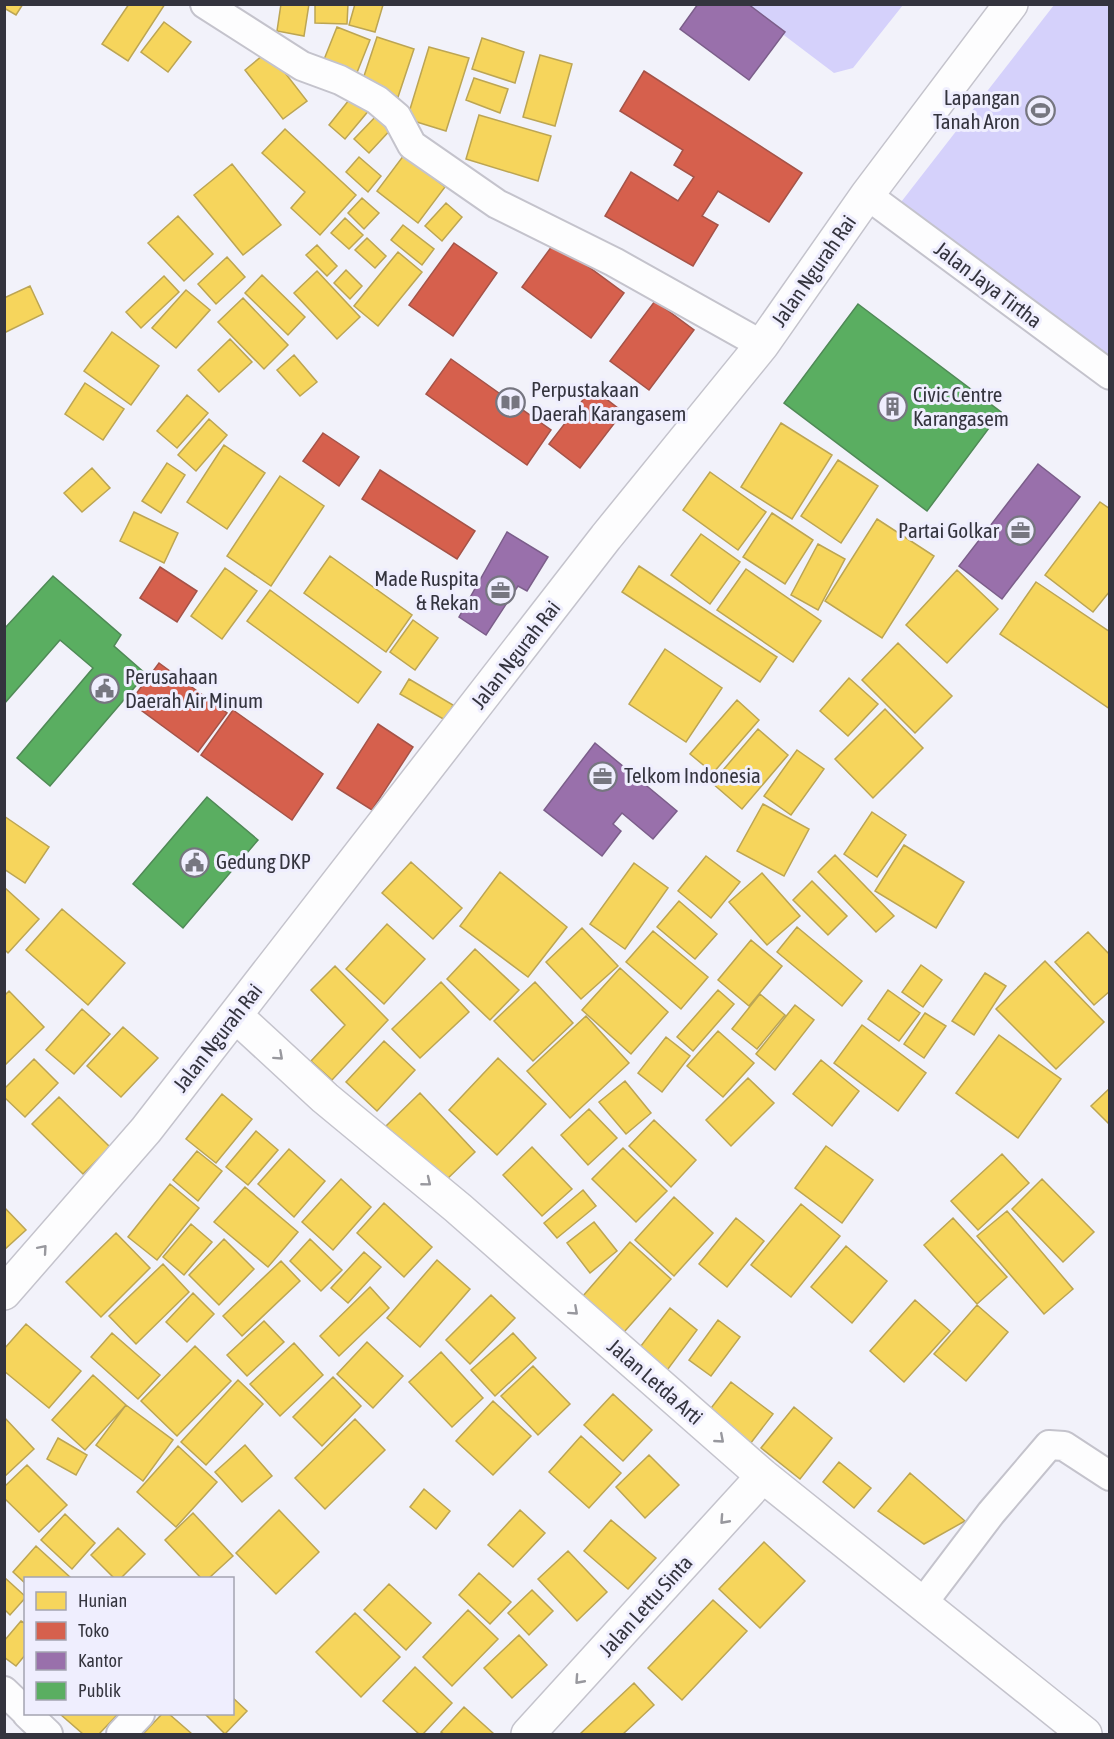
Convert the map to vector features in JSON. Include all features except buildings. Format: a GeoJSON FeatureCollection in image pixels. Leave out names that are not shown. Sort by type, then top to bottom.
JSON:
{"type":"FeatureCollection","features":[{"type":"Feature","properties":{"kind":"street"},"geometry":{"type":"LineString","coordinates":[[205,4],[302,66],[340,80],[377,100],[397,117],[412,145],[497,204],[614,262],[762,345]]}},
{"type":"Feature","properties":{"kind":"street","name":"Jalan Ngurah Rai"},"geometry":{"type":"LineString","coordinates":[[4,1293],[146,1130],[606,537],[762,345],[867,195],[1011,4]]}},
{"type":"Feature","properties":{"kind":"street","name":"Jalan Jaya Tirtha"},"geometry":{"type":"LineString","coordinates":[[867,195],[1110,375]]}},
{"type":"Feature","properties":{"kind":"street","name":"Jalan Letda Arti"},"geometry":{"type":"LineString","coordinates":[[236,1016],[325,1098],[458,1208],[763,1476],[1085,1734]]}},
{"type":"Feature","properties":{"kind":"street"},"geometry":{"type":"LineString","coordinates":[[922,1604],[991,1513],[1049,1445],[1064,1446],[1110,1476]]}},
{"type":"Feature","properties":{"kind":"street","name":"Jalan Lettu Sinta"},"geometry":{"type":"LineString","coordinates":[[528,1734],[763,1476]]}},
{"type":"Feature","properties":{"kind":"street"},"geometry":{"type":"LineString","coordinates":[[4,1691],[24,1711]]}},
{"type":"Feature","properties":{"kind":"street"},"geometry":{"type":"LineString","coordinates":[[28,1715],[48,1734]]}},
{"type":"Feature","properties":{"kind":"street"},"geometry":{"type":"LineString","coordinates":[[121,1734],[138,1715]]}},
{"type":"Feature","properties":{"kind":"shaded area"},"geometry":{"type":"Polygon","coordinates":[[[744,5],[903,5],[853,68],[834,73],[744,5]]]}},
{"type":"Feature","properties":{"kind":"shaded area","name":"Lapangan Tanah Aron"},"geometry":{"type":"Polygon","coordinates":[[[1054,5],[1109,5],[1109,382],[891,215],[1054,5]]]}},
{"type":"Feature","properties":{"kind":"place","name":"Lapangan Tanah Aron"},"geometry":{"type":"Point","coordinates":[1041,110]}},
{"type":"Feature","properties":{"kind":"place","name":"Perpustakaan Daerah Karangasem"},"geometry":{"type":"Point","coordinates":[510,402]}},
{"type":"Feature","properties":{"kind":"place","name":"Civic Centre Karangasem"},"geometry":{"type":"Point","coordinates":[892,407]}},
{"type":"Feature","properties":{"kind":"place","name":"Partai Golkar"},"geometry":{"type":"Point","coordinates":[1020,531]}},
{"type":"Feature","properties":{"kind":"place","name":"Made Ruspita & Rekan"},"geometry":{"type":"Point","coordinates":[500,591]}},
{"type":"Feature","properties":{"kind":"place","name":"Perusahaan Daerah Air Minum"},"geometry":{"type":"Point","coordinates":[104,689]}},
{"type":"Feature","properties":{"kind":"place","name":"Telkom Indonesia"},"geometry":{"type":"Point","coordinates":[603,776]}},
{"type":"Feature","properties":{"kind":"place","name":"Gedung DKP"},"geometry":{"type":"Point","coordinates":[195,862]}}]}
